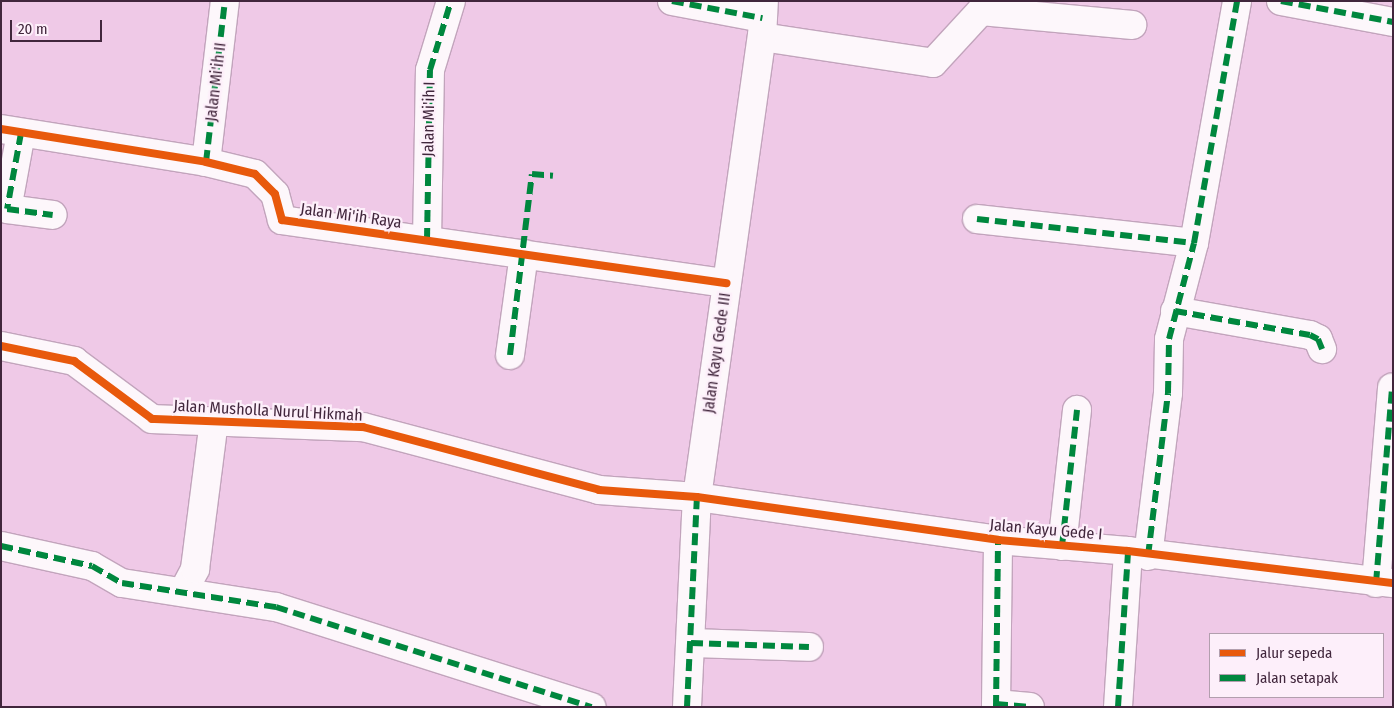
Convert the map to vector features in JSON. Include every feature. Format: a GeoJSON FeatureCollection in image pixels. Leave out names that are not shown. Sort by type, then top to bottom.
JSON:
{"type":"FeatureCollection","features":[{"type":"Feature","properties":{"kind":"street","name":"Jalan Mi'ih II"},"geometry":{"type":"LineString","coordinates":[[206,162],[225,1]]}},
{"type":"Feature","properties":{"kind":"street","name":"Jalan Mi'ih I"},"geometry":{"type":"LineString","coordinates":[[427,240],[430,70],[451,1]]}},
{"type":"Feature","properties":{"kind":"street"},"geometry":{"type":"LineString","coordinates":[[672,1],[763,19],[934,63],[981,12],[1132,25]]}},
{"type":"Feature","properties":{"kind":"street"},"geometry":{"type":"LineString","coordinates":[[1118,707],[1138,554],[1175,311],[1194,243],[1237,1]]}},
{"type":"Feature","properties":{"kind":"street"},"geometry":{"type":"LineString","coordinates":[[1281,1],[1393,22]]}},
{"type":"Feature","properties":{"kind":"street","name":"Jalan Kayu Gede III"},"geometry":{"type":"LineString","coordinates":[[687,707],[697,497],[763,19]]}},
{"type":"Feature","properties":{"kind":"street","name":"Jalan Mi'ih Raya"},"geometry":{"type":"LineString","coordinates":[[11,131],[206,162],[255,174],[275,194],[282,220],[727,283]]}},
{"type":"Feature","properties":{"kind":"street"},"geometry":{"type":"LineString","coordinates":[[11,131],[4,208],[53,215]]}},
{"type":"Feature","properties":{"kind":"street"},"geometry":{"type":"LineString","coordinates":[[977,219],[1194,243]]}},
{"type":"Feature","properties":{"kind":"street"},"geometry":{"type":"LineString","coordinates":[[510,355],[524,254]]}},
{"type":"Feature","properties":{"kind":"street"},"geometry":{"type":"LineString","coordinates":[[1175,311],[1310,335],[1318,339],[1322,349]]}},
{"type":"Feature","properties":{"kind":"street","name":"Jalan Musholla Nurul Hikmah"},"geometry":{"type":"LineString","coordinates":[[1,346],[74,361],[152,419],[363,427],[599,490],[697,497]]}},
{"type":"Feature","properties":{"kind":"street"},"geometry":{"type":"LineString","coordinates":[[1384,583],[1392,388]]}},
{"type":"Feature","properties":{"kind":"street"},"geometry":{"type":"LineString","coordinates":[[1062,546],[1077,410]]}},
{"type":"Feature","properties":{"kind":"street"},"geometry":{"type":"LineString","coordinates":[[183,592],[195,569],[214,421]]}},
{"type":"Feature","properties":{"kind":"street","name":"Jalan Kayu Gede I"},"geometry":{"type":"LineString","coordinates":[[697,497],[998,540],[1138,554],[1384,583]]}},
{"type":"Feature","properties":{"kind":"street"},"geometry":{"type":"LineString","coordinates":[[998,540],[996,705],[1030,707]]}},
{"type":"Feature","properties":{"kind":"street"},"geometry":{"type":"LineString","coordinates":[[1,546],[92,566],[122,582],[276,607],[592,707]]}},
{"type":"Feature","properties":{"kind":"street"},"geometry":{"type":"LineString","coordinates":[[691,643],[809,647]]}},
{"type":"Feature","properties":{"kind":"marked path"},"geometry":{"type":"LineString","coordinates":[[206,162],[225,1]]}},
{"type":"Feature","properties":{"kind":"marked path"},"geometry":{"type":"LineString","coordinates":[[427,240],[430,70],[451,1]]}},
{"type":"Feature","properties":{"kind":"marked path"},"geometry":{"type":"LineString","coordinates":[[672,1],[762,18]]}},
{"type":"Feature","properties":{"kind":"marked path"},"geometry":{"type":"LineString","coordinates":[[1148,556],[1168,393],[1169,339],[1194,243],[1237,1]]}},
{"type":"Feature","properties":{"kind":"marked path"},"geometry":{"type":"LineString","coordinates":[[1281,1],[1393,22]]}},
{"type":"Feature","properties":{"kind":"marked path"},"geometry":{"type":"LineString","coordinates":[[21,133],[7,209],[53,215]]}},
{"type":"Feature","properties":{"kind":"marked path"},"geometry":{"type":"LineString","coordinates":[[510,355],[532,174],[553,176]]}},
{"type":"Feature","properties":{"kind":"marked path"},"geometry":{"type":"LineString","coordinates":[[977,219],[1194,243]]}},
{"type":"Feature","properties":{"kind":"marked path"},"geometry":{"type":"LineString","coordinates":[[1175,311],[1310,335],[1318,339],[1322,349]]}},
{"type":"Feature","properties":{"kind":"marked path"},"geometry":{"type":"LineString","coordinates":[[1376,583],[1392,388]]}},
{"type":"Feature","properties":{"kind":"marked path"},"geometry":{"type":"LineString","coordinates":[[1062,546],[1077,410]]}},
{"type":"Feature","properties":{"kind":"marked path"},"geometry":{"type":"LineString","coordinates":[[687,707],[697,497]]}},
{"type":"Feature","properties":{"kind":"marked path"},"geometry":{"type":"LineString","coordinates":[[996,707],[998,540]]}},
{"type":"Feature","properties":{"kind":"marked path"},"geometry":{"type":"LineString","coordinates":[[1,546],[92,566],[122,583],[276,607],[592,707]]}},
{"type":"Feature","properties":{"kind":"marked path"},"geometry":{"type":"LineString","coordinates":[[1118,707],[1128,551]]}},
{"type":"Feature","properties":{"kind":"marked path"},"geometry":{"type":"LineString","coordinates":[[691,643],[809,647]]}},
{"type":"Feature","properties":{"kind":"marked path"},"geometry":{"type":"LineString","coordinates":[[996,704],[1030,707]]}},
{"type":"Feature","properties":{"kind":"cycle path"},"geometry":{"type":"LineString","coordinates":[[1,129],[206,162],[255,174],[275,194],[282,220],[727,283]]}},
{"type":"Feature","properties":{"kind":"cycle path"},"geometry":{"type":"LineString","coordinates":[[1,346],[74,361],[152,419],[363,427],[599,490],[697,497],[998,540],[1128,551],[1393,583]]}}]}
